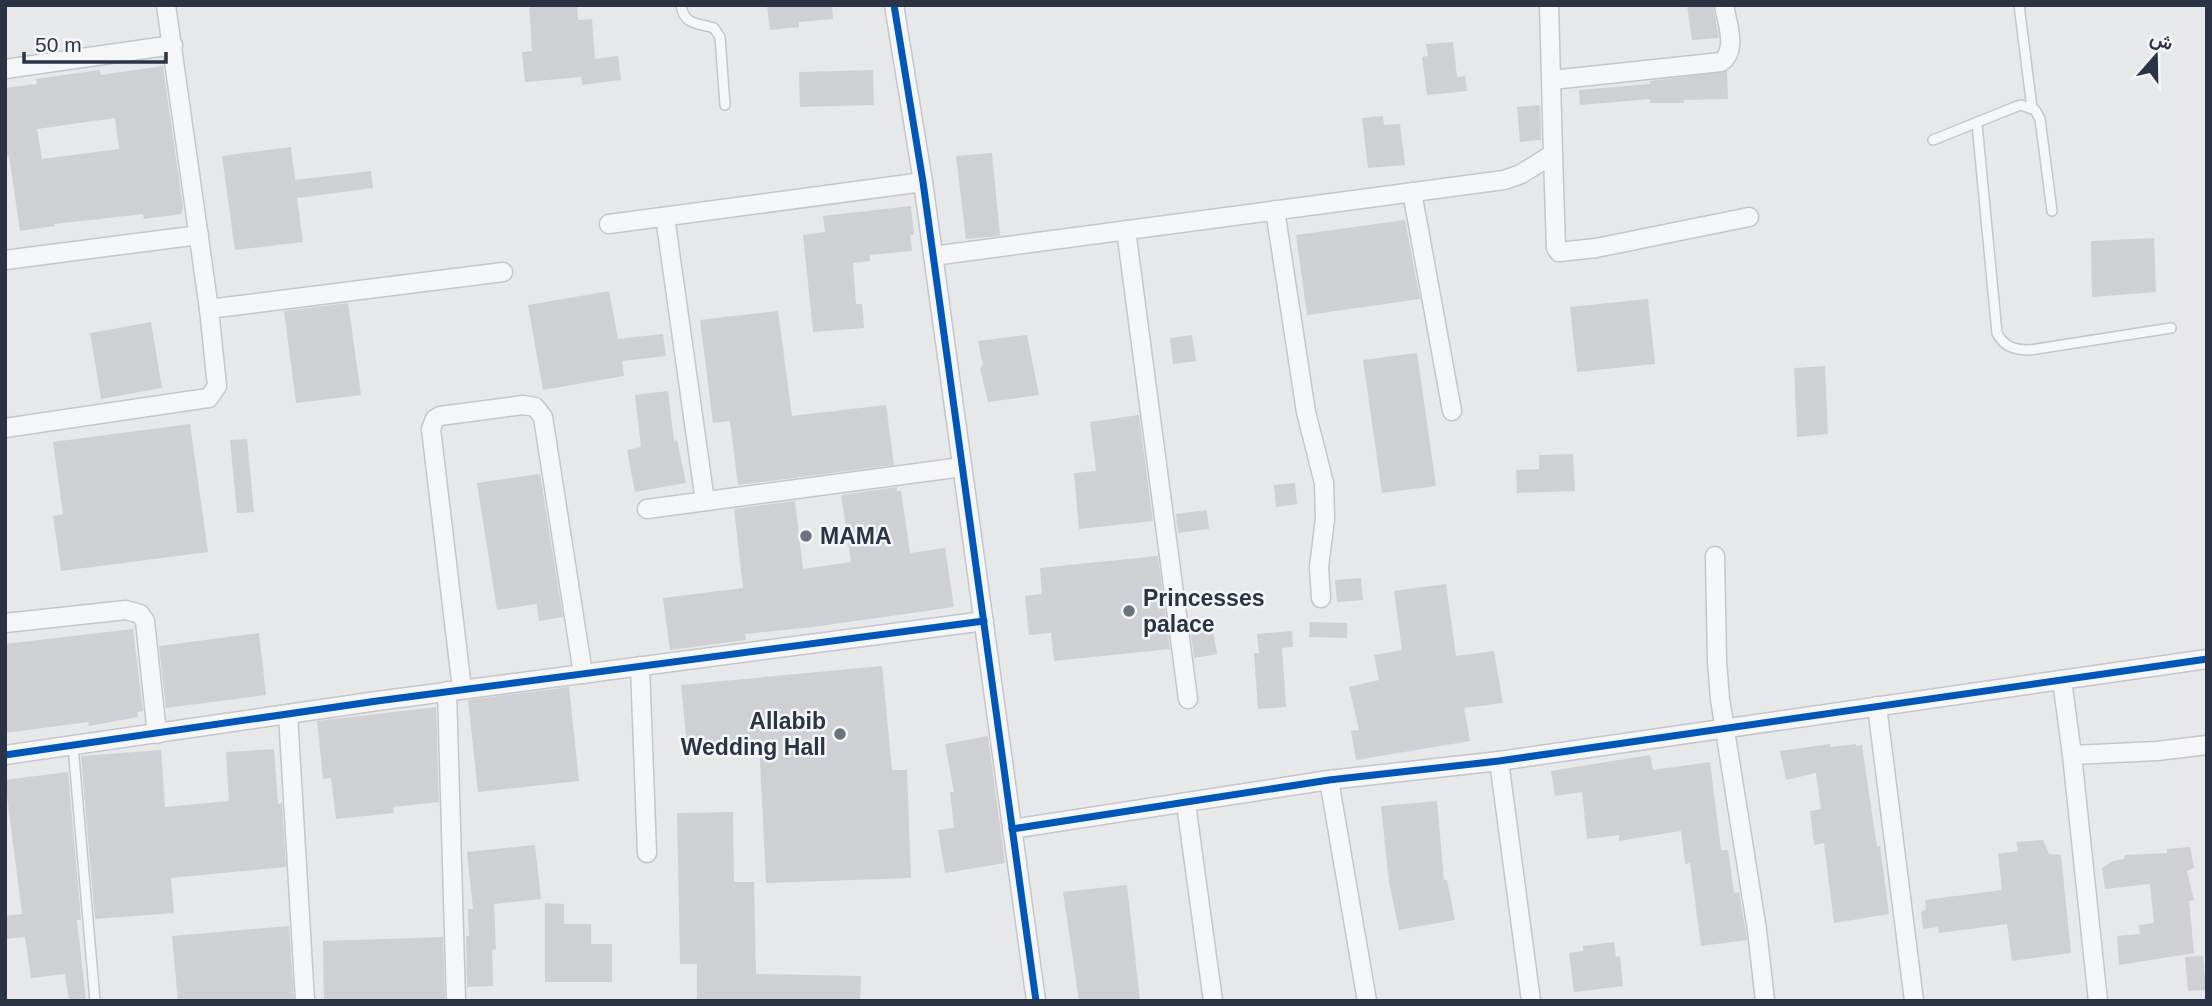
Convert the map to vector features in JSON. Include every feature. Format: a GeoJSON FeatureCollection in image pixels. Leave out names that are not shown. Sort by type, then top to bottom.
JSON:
{"type":"FeatureCollection","features":[{"type":"Feature","properties":{"kind":"street"},"geometry":{"type":"LineString","coordinates":[[5,428],[209,397],[217,386],[209,309],[166,5]]}},
{"type":"Feature","properties":{"kind":"street"},"geometry":{"type":"LineString","coordinates":[[894,5],[923,181],[1036,1001]]}},
{"type":"Feature","properties":{"kind":"street"},"geometry":{"type":"LineString","coordinates":[[1549,5],[1556,247],[1559,252],[1596,248],[1749,216]]}},
{"type":"Feature","properties":{"kind":"street"},"geometry":{"type":"LineString","coordinates":[[1552,80],[1721,62],[1729,55],[1731,46],[1724,5]]}},
{"type":"Feature","properties":{"kind":"street"},"geometry":{"type":"LineString","coordinates":[[5,69],[173,45]]}},
{"type":"Feature","properties":{"kind":"street"},"geometry":{"type":"LineString","coordinates":[[933,256],[1504,180],[1521,174],[1553,154]]}},
{"type":"Feature","properties":{"kind":"street"},"geometry":{"type":"LineString","coordinates":[[609,224],[923,181]]}},
{"type":"Feature","properties":{"kind":"street"},"geometry":{"type":"LineString","coordinates":[[1412,192],[1452,411]]}},
{"type":"Feature","properties":{"kind":"street"},"geometry":{"type":"LineString","coordinates":[[1275,210],[1306,412],[1324,483],[1321,598]]}},
{"type":"Feature","properties":{"kind":"street"},"geometry":{"type":"LineString","coordinates":[[664,217],[705,501]]}},
{"type":"Feature","properties":{"kind":"street"},"geometry":{"type":"LineString","coordinates":[[1126,230],[1188,699]]}},
{"type":"Feature","properties":{"kind":"street"},"geometry":{"type":"LineString","coordinates":[[5,260],[199,235]]}},
{"type":"Feature","properties":{"kind":"street"},"geometry":{"type":"LineString","coordinates":[[209,309],[503,272]]}},
{"type":"Feature","properties":{"kind":"street"},"geometry":{"type":"LineString","coordinates":[[456,1001],[455,690],[431,429],[435,419],[440,416],[523,405],[535,407],[543,417],[583,674]]}},
{"type":"Feature","properties":{"kind":"street"},"geometry":{"type":"LineString","coordinates":[[647,509],[962,467]]}},
{"type":"Feature","properties":{"kind":"street"},"geometry":{"type":"LineString","coordinates":[[1715,556],[1717,661],[1724,727],[1757,930],[1765,1001]]}},
{"type":"Feature","properties":{"kind":"street"},"geometry":{"type":"LineString","coordinates":[[5,623],[126,610],[140,614],[145,621],[157,734]]}},
{"type":"Feature","properties":{"kind":"street"},"geometry":{"type":"LineString","coordinates":[[5,755],[455,690],[984,621]]}},
{"type":"Feature","properties":{"kind":"street"},"geometry":{"type":"LineString","coordinates":[[1013,829],[1329,780],[1499,761],[2207,659]]}},
{"type":"Feature","properties":{"kind":"street"},"geometry":{"type":"LineString","coordinates":[[640,666],[647,853]]}},
{"type":"Feature","properties":{"kind":"street"},"geometry":{"type":"LineString","coordinates":[[2062,680],[2098,1001]]}},
{"type":"Feature","properties":{"kind":"street"},"geometry":{"type":"LineString","coordinates":[[1877,706],[1914,1001]]}},
{"type":"Feature","properties":{"kind":"street"},"geometry":{"type":"LineString","coordinates":[[289,714],[305,1001]]}},
{"type":"Feature","properties":{"kind":"street"},"geometry":{"type":"LineString","coordinates":[[2072,755],[2157,751],[2207,745]]}},
{"type":"Feature","properties":{"kind":"street"},"geometry":{"type":"LineString","coordinates":[[1499,761],[1531,1001]]}},
{"type":"Feature","properties":{"kind":"street"},"geometry":{"type":"LineString","coordinates":[[1329,780],[1367,1001]]}},
{"type":"Feature","properties":{"kind":"street"},"geometry":{"type":"LineString","coordinates":[[1186,803],[1213,1001]]}},
{"type":"Feature","properties":{"kind":"lane"},"geometry":{"type":"LineString","coordinates":[[681,5],[682,13],[690,23],[714,28],[720,37],[725,105]]}},
{"type":"Feature","properties":{"kind":"lane"},"geometry":{"type":"LineString","coordinates":[[2019,5],[2032,108]]}},
{"type":"Feature","properties":{"kind":"lane"},"geometry":{"type":"LineString","coordinates":[[1933,140],[2021,105],[2032,108],[2040,118],[2052,211]]}},
{"type":"Feature","properties":{"kind":"lane"},"geometry":{"type":"LineString","coordinates":[[1977,124],[1997,333],[2003,342],[2016,349],[2030,350],[2171,328]]}},
{"type":"Feature","properties":{"kind":"lane"},"geometry":{"type":"LineString","coordinates":[[73,746],[95,1001]]}},
{"type":"Feature","properties":{"kind":"building"},"geometry":{"type":"Polygon","coordinates":[[[529,5],[577,5],[578,20],[592,19],[595,59],[618,56],[621,80],[582,85],[581,77],[525,82],[522,52],[532,51],[529,5]]]}},
{"type":"Feature","properties":{"kind":"building"},"geometry":{"type":"Polygon","coordinates":[[[767,5],[832,5],[833,19],[799,22],[799,27],[770,30],[767,5]]]}},
{"type":"Feature","properties":{"kind":"building"},"geometry":{"type":"Polygon","coordinates":[[[1687,5],[1713,5],[1719,38],[1692,40],[1687,5]]]}},
{"type":"Feature","properties":{"kind":"building"},"geometry":{"type":"Polygon","coordinates":[[[1453,42],[1457,77],[1465,76],[1467,91],[1427,95],[1422,57],[1428,56],[1426,44],[1453,42]]]}},
{"type":"Feature","properties":{"kind":"building"},"geometry":{"type":"Polygon","coordinates":[[[163,66],[183,208],[181,214],[144,219],[143,214],[54,224],[55,226],[20,231],[9,156],[5,157],[5,88],[37,84],[36,79],[100,70],[101,75],[163,66]],[[115,118],[37,129],[42,159],[119,149],[115,118]]]}},
{"type":"Feature","properties":{"kind":"building"},"geometry":{"type":"Polygon","coordinates":[[[873,70],[874,105],[800,107],[799,72],[873,70]]]}},
{"type":"Feature","properties":{"kind":"building"},"geometry":{"type":"Polygon","coordinates":[[[1727,71],[1728,99],[1650,103],[1650,99],[1580,105],[1579,90],[1650,84],[1650,81],[1727,71]]]}},
{"type":"Feature","properties":{"kind":"building"},"geometry":{"type":"Polygon","coordinates":[[[1540,105],[1541,140],[1520,142],[1517,107],[1540,105]]]}},
{"type":"Feature","properties":{"kind":"building"},"geometry":{"type":"Polygon","coordinates":[[[1383,116],[1384,125],[1400,124],[1405,165],[1368,168],[1362,118],[1383,116]]]}},
{"type":"Feature","properties":{"kind":"building"},"geometry":{"type":"Polygon","coordinates":[[[291,147],[295,180],[371,171],[373,188],[297,198],[303,242],[235,250],[222,156],[291,147]]]}},
{"type":"Feature","properties":{"kind":"building"},"geometry":{"type":"Polygon","coordinates":[[[992,153],[1000,236],[966,239],[956,156],[992,153]]]}},
{"type":"Feature","properties":{"kind":"building"},"geometry":{"type":"Polygon","coordinates":[[[911,206],[914,235],[910,235],[912,251],[870,255],[870,261],[853,263],[856,304],[862,304],[864,328],[813,332],[803,235],[825,232],[823,216],[911,206]]]}},
{"type":"Feature","properties":{"kind":"building"},"geometry":{"type":"Polygon","coordinates":[[[1405,220],[1420,299],[1307,315],[1296,235],[1405,220]]]}},
{"type":"Feature","properties":{"kind":"building"},"geometry":{"type":"Polygon","coordinates":[[[2154,238],[2156,292],[2092,297],[2091,241],[2154,238]]]}},
{"type":"Feature","properties":{"kind":"building"},"geometry":{"type":"Polygon","coordinates":[[[609,291],[618,339],[663,334],[666,356],[622,361],[624,376],[543,390],[528,305],[609,291]]]}},
{"type":"Feature","properties":{"kind":"building"},"geometry":{"type":"Polygon","coordinates":[[[1648,299],[1655,364],[1577,372],[1570,307],[1648,299]]]}},
{"type":"Feature","properties":{"kind":"building"},"geometry":{"type":"Polygon","coordinates":[[[348,303],[361,395],[296,403],[284,311],[348,303]]]}},
{"type":"Feature","properties":{"kind":"building"},"geometry":{"type":"Polygon","coordinates":[[[778,311],[792,416],[886,405],[894,465],[738,485],[730,421],[713,423],[700,320],[778,311]]]}},
{"type":"Feature","properties":{"kind":"building"},"geometry":{"type":"Polygon","coordinates":[[[151,322],[162,388],[101,399],[90,333],[151,322]]]}},
{"type":"Feature","properties":{"kind":"building"},"geometry":{"type":"Polygon","coordinates":[[[1027,335],[1039,395],[988,402],[980,369],[983,365],[978,341],[1027,335]]]}},
{"type":"Feature","properties":{"kind":"building"},"geometry":{"type":"Polygon","coordinates":[[[1192,335],[1196,361],[1173,364],[1170,338],[1192,335]]]}},
{"type":"Feature","properties":{"kind":"building"},"geometry":{"type":"Polygon","coordinates":[[[1417,353],[1436,486],[1382,493],[1363,360],[1417,353]]]}},
{"type":"Feature","properties":{"kind":"building"},"geometry":{"type":"Polygon","coordinates":[[[1825,366],[1828,434],[1797,437],[1794,368],[1825,366]]]}},
{"type":"Feature","properties":{"kind":"building"},"geometry":{"type":"Polygon","coordinates":[[[668,391],[674,441],[677,440],[686,483],[635,492],[627,450],[641,447],[635,395],[668,391]]]}},
{"type":"Feature","properties":{"kind":"building"},"geometry":{"type":"Polygon","coordinates":[[[1139,415],[1153,521],[1079,529],[1074,473],[1096,471],[1090,422],[1139,415]]]}},
{"type":"Feature","properties":{"kind":"building"},"geometry":{"type":"Polygon","coordinates":[[[190,424],[208,552],[61,571],[53,516],[63,514],[53,442],[190,424]]]}},
{"type":"Feature","properties":{"kind":"building"},"geometry":{"type":"Polygon","coordinates":[[[247,439],[254,512],[237,513],[230,440],[247,439]]]}},
{"type":"Feature","properties":{"kind":"building"},"geometry":{"type":"Polygon","coordinates":[[[1573,454],[1575,491],[1517,493],[1516,470],[1539,469],[1539,455],[1573,454]]]}},
{"type":"Feature","properties":{"kind":"building"},"geometry":{"type":"Polygon","coordinates":[[[540,474],[563,617],[539,621],[537,604],[497,610],[477,483],[540,474]]]}},
{"type":"Feature","properties":{"kind":"building"},"geometry":{"type":"Polygon","coordinates":[[[1295,483],[1297,504],[1276,507],[1274,485],[1295,483]]]}},
{"type":"Feature","properties":{"kind":"building"},"geometry":{"type":"Polygon","coordinates":[[[897,487],[897,491],[901,491],[910,553],[945,548],[954,607],[745,634],[746,640],[670,650],[663,598],[743,588],[734,509],[795,501],[803,569],[851,562],[841,495],[897,487]]]}},
{"type":"Feature","properties":{"kind":"building"},"geometry":{"type":"Polygon","coordinates":[[[1207,510],[1209,529],[1178,533],[1176,514],[1207,510]]]}},
{"type":"Feature","properties":{"kind":"building"},"geometry":{"type":"Polygon","coordinates":[[[1158,556],[1170,649],[1054,661],[1051,633],[1029,635],[1025,596],[1042,594],[1040,568],[1158,556]]]}},
{"type":"Feature","properties":{"kind":"building"},"geometry":{"type":"Polygon","coordinates":[[[1361,578],[1363,600],[1337,602],[1335,580],[1361,578]]]}},
{"type":"Feature","properties":{"kind":"building"},"geometry":{"type":"Polygon","coordinates":[[[1446,584],[1456,656],[1494,651],[1503,703],[1464,708],[1470,741],[1356,760],[1351,731],[1359,730],[1349,687],[1379,680],[1374,655],[1402,650],[1394,591],[1446,584]]]}},
{"type":"Feature","properties":{"kind":"building"},"geometry":{"type":"Polygon","coordinates":[[[1310,622],[1347,623],[1347,638],[1309,637],[1310,622]]]}},
{"type":"Feature","properties":{"kind":"building"},"geometry":{"type":"Polygon","coordinates":[[[1212,624],[1217,654],[1194,658],[1190,627],[1212,624]]]}},
{"type":"Feature","properties":{"kind":"building"},"geometry":{"type":"Polygon","coordinates":[[[133,629],[143,711],[138,712],[138,717],[89,726],[88,722],[5,733],[5,644],[133,629]]]}},
{"type":"Feature","properties":{"kind":"building"},"geometry":{"type":"Polygon","coordinates":[[[1292,631],[1293,647],[1282,648],[1286,707],[1258,709],[1254,653],[1259,653],[1257,634],[1292,631]]]}},
{"type":"Feature","properties":{"kind":"building"},"geometry":{"type":"Polygon","coordinates":[[[259,633],[266,695],[166,708],[159,646],[259,633]]]}},
{"type":"Feature","properties":{"kind":"building"},"geometry":{"type":"Polygon","coordinates":[[[882,666],[892,770],[907,770],[911,878],[766,883],[759,739],[687,746],[681,685],[882,666]]]}},
{"type":"Feature","properties":{"kind":"building"},"geometry":{"type":"Polygon","coordinates":[[[569,687],[579,781],[478,792],[468,700],[569,687]]]}},
{"type":"Feature","properties":{"kind":"building"},"geometry":{"type":"Polygon","coordinates":[[[436,707],[439,802],[393,807],[394,813],[336,819],[331,778],[323,779],[317,721],[436,707]]]}},
{"type":"Feature","properties":{"kind":"building"},"geometry":{"type":"Polygon","coordinates":[[[988,736],[1005,863],[945,873],[938,830],[954,828],[950,792],[954,792],[945,744],[988,736]]]}},
{"type":"Feature","properties":{"kind":"building"},"geometry":{"type":"Polygon","coordinates":[[[1830,744],[1830,747],[1862,745],[1889,914],[1834,923],[1824,843],[1814,845],[1810,811],[1821,809],[1816,773],[1786,780],[1780,751],[1830,744]]]}},
{"type":"Feature","properties":{"kind":"building"},"geometry":{"type":"Polygon","coordinates":[[[274,749],[278,804],[282,803],[286,867],[171,878],[174,913],[95,919],[81,756],[161,750],[165,807],[229,801],[226,752],[274,749]]]}},
{"type":"Feature","properties":{"kind":"building"},"geometry":{"type":"Polygon","coordinates":[[[1650,755],[1653,770],[1710,762],[1721,850],[1728,850],[1734,893],[1739,892],[1747,940],[1701,946],[1690,863],[1685,864],[1681,831],[1619,841],[1619,835],[1587,839],[1582,792],[1555,796],[1551,771],[1650,755]]]}},
{"type":"Feature","properties":{"kind":"building"},"geometry":{"type":"Polygon","coordinates":[[[68,772],[81,920],[77,920],[86,1001],[69,1001],[65,974],[31,978],[25,937],[5,939],[5,916],[22,914],[5,780],[68,772]]]}},
{"type":"Feature","properties":{"kind":"building"},"geometry":{"type":"Polygon","coordinates":[[[1437,801],[1444,880],[1447,880],[1455,920],[1399,930],[1389,882],[1381,806],[1437,801]]]}},
{"type":"Feature","properties":{"kind":"building"},"geometry":{"type":"Polygon","coordinates":[[[733,812],[734,882],[754,882],[756,974],[861,976],[860,1001],[697,1001],[697,964],[680,964],[677,813],[733,812]]]}},
{"type":"Feature","properties":{"kind":"building"},"geometry":{"type":"Polygon","coordinates":[[[2043,840],[2049,854],[2061,855],[2071,953],[2012,961],[2007,924],[1939,933],[1938,927],[1923,929],[1921,912],[1926,909],[1925,900],[2002,890],[1998,854],[2018,851],[2016,842],[2043,840]]]}},
{"type":"Feature","properties":{"kind":"building"},"geometry":{"type":"Polygon","coordinates":[[[535,845],[541,899],[494,904],[496,949],[492,950],[493,986],[467,987],[468,909],[473,909],[467,852],[535,845]]]}},
{"type":"Feature","properties":{"kind":"building"},"geometry":{"type":"Polygon","coordinates":[[[2190,847],[2194,868],[2187,871],[2194,900],[2189,901],[2194,953],[2119,965],[2117,936],[2140,934],[2139,925],[2154,923],[2150,884],[2105,889],[2102,868],[2113,861],[2124,859],[2125,855],[2167,853],[2167,849],[2190,847]]]}},
{"type":"Feature","properties":{"kind":"building"},"geometry":{"type":"Polygon","coordinates":[[[1127,885],[1140,1001],[1079,1001],[1063,892],[1127,885]]]}},
{"type":"Feature","properties":{"kind":"building"},"geometry":{"type":"Polygon","coordinates":[[[545,903],[564,904],[564,924],[591,924],[591,944],[612,944],[612,982],[545,982],[545,903]]]}},
{"type":"Feature","properties":{"kind":"building"},"geometry":{"type":"Polygon","coordinates":[[[289,926],[294,1001],[178,1001],[172,936],[289,926]]]}},
{"type":"Feature","properties":{"kind":"building"},"geometry":{"type":"Polygon","coordinates":[[[443,937],[445,1000],[324,1001],[323,941],[443,937]]]}},
{"type":"Feature","properties":{"kind":"building"},"geometry":{"type":"Polygon","coordinates":[[[1614,942],[1616,957],[1620,956],[1623,986],[1574,992],[1569,953],[1583,951],[1583,946],[1614,942]]]}},
{"type":"Feature","properties":{"kind":"building"},"geometry":{"type":"Polygon","coordinates":[[[2203,956],[2206,990],[2188,991],[2185,957],[2203,956]]]}},
{"type":"Feature","properties":{"kind":"cycle path"},"geometry":{"type":"LineString","coordinates":[[894,5],[923,182],[1036,1001]]}},
{"type":"Feature","properties":{"kind":"cycle path"},"geometry":{"type":"LineString","coordinates":[[5,755],[377,701],[984,621]]}},
{"type":"Feature","properties":{"kind":"cycle path"},"geometry":{"type":"LineString","coordinates":[[1012,829],[1329,780],[1499,761],[2207,659]]}},
{"type":"Feature","properties":{"kind":"place","name":"MAMA"},"geometry":{"type":"Point","coordinates":[806,536]}},
{"type":"Feature","properties":{"kind":"place","name":"Princesses palace"},"geometry":{"type":"Point","coordinates":[1129,611]}},
{"type":"Feature","properties":{"kind":"place","name":"Allabib Wedding Hall"},"geometry":{"type":"Point","coordinates":[840,734]}}]}
